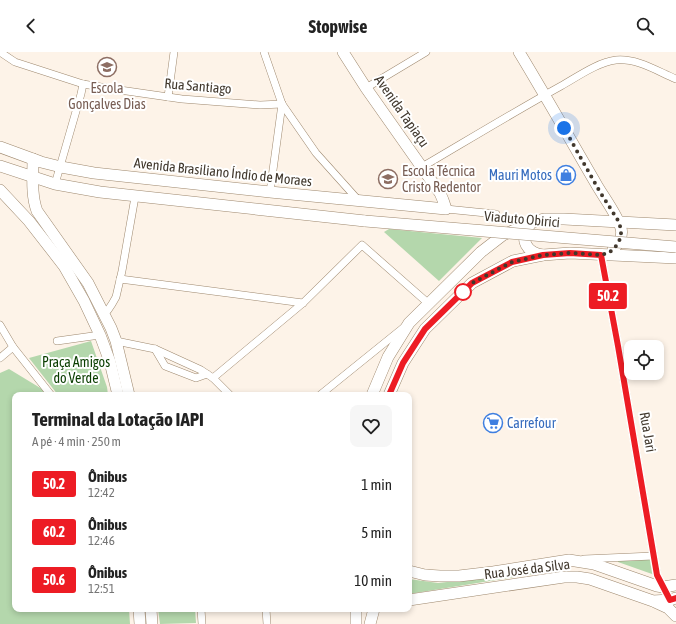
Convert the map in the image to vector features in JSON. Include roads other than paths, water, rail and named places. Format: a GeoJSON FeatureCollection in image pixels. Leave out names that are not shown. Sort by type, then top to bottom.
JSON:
{"type":"FeatureCollection","features":[{"type":"Feature","properties":{"kind":"main road","name":"Avenida Tapiaçu"},"geometry":{"type":"LineString","coordinates":[[344,52],[366,88],[440,193],[444,200],[446,209]]}},
{"type":"Feature","properties":{"kind":"main road"},"geometry":{"type":"LineString","coordinates":[[519,52],[619,222],[621,237],[618,243],[614,249],[601,255]]}},
{"type":"Feature","properties":{"kind":"main road","name":"Avenida Brasiliano Índio de Moraes"},"geometry":{"type":"LineString","coordinates":[[0,147],[61,167],[94,173],[446,209]]}},
{"type":"Feature","properties":{"kind":"main road"},"geometry":{"type":"LineString","coordinates":[[34,159],[34,204],[37,211],[88,283],[111,328],[116,341],[128,392]]}},
{"type":"Feature","properties":{"kind":"main road"},"geometry":{"type":"LineString","coordinates":[[0,166],[33,178],[56,184],[135,197]]}},
{"type":"Feature","properties":{"kind":"main road"},"geometry":{"type":"LineString","coordinates":[[0,190],[29,221],[64,266],[92,317],[100,335],[110,362],[117,392]]}},
{"type":"Feature","properties":{"kind":"main road","name":"Viaduto Obirici"},"geometry":{"type":"LineString","coordinates":[[135,197],[365,221],[676,247]]}},
{"type":"Feature","properties":{"kind":"main road"},"geometry":{"type":"LineString","coordinates":[[373,392],[388,357],[409,323],[481,252],[503,235],[536,221],[564,218],[676,225]]}},
{"type":"Feature","properties":{"kind":"main road"},"geometry":{"type":"LineString","coordinates":[[536,221],[527,228],[524,238],[525,244],[532,252],[543,255]]}},
{"type":"Feature","properties":{"kind":"main road"},"geometry":{"type":"LineString","coordinates":[[390,392],[403,363],[425,329],[472,283],[512,262],[543,255],[570,253],[676,258]]}},
{"type":"Feature","properties":{"kind":"main road"},"geometry":{"type":"LineString","coordinates":[[92,317],[103,313]]}},
{"type":"Feature","properties":{"kind":"main road","name":"Rua José da Silva"},"geometry":{"type":"LineString","coordinates":[[412,572],[425,575],[459,576],[569,560],[594,564],[663,587]]}},
{"type":"Feature","properties":{"kind":"main road","name":"Rua José da Silva"},"geometry":{"type":"LineString","coordinates":[[412,600],[577,576],[652,600],[673,599]]}},
{"type":"Feature","properties":{"kind":"main road"},"geometry":{"type":"LineString","coordinates":[[663,587],[676,585]]}},
{"type":"Feature","properties":{"kind":"main road","name":"Rua Jari"},"geometry":{"type":"LineString","coordinates":[[673,599],[676,610]]}},
{"type":"Feature","properties":{"kind":"main road"},"geometry":{"type":"LineString","coordinates":[[652,600],[668,608],[676,616]]}},
{"type":"Feature","properties":{"kind":"main road"},"geometry":{"type":"LineString","coordinates":[[139,612],[140,624]]}},
{"type":"Feature","properties":{"kind":"main road"},"geometry":{"type":"LineString","coordinates":[[151,612],[152,624]]}},
{"type":"Feature","properties":{"kind":"main road"},"geometry":{"type":"LineString","coordinates":[[356,612],[356,624]]}},
{"type":"Feature","properties":{"kind":"main road"},"geometry":{"type":"LineString","coordinates":[[370,624],[373,612]]}},
{"type":"Feature","properties":{"kind":"street","name":"Rua Santiago"},"geometry":{"type":"LineString","coordinates":[[0,52],[15,62],[83,84],[182,99],[282,104]]}},
{"type":"Feature","properties":{"kind":"street"},"geometry":{"type":"LineString","coordinates":[[168,97],[174,52]]}},
{"type":"Feature","properties":{"kind":"street"},"geometry":{"type":"LineString","coordinates":[[264,52],[282,104],[316,153],[359,201]]}},
{"type":"Feature","properties":{"kind":"street"},"geometry":{"type":"LineString","coordinates":[[366,88],[426,52]]}},
{"type":"Feature","properties":{"kind":"street"},"geometry":{"type":"LineString","coordinates":[[422,167],[602,63],[628,60],[637,62],[676,79]]}},
{"type":"Feature","properties":{"kind":"street"},"geometry":{"type":"LineString","coordinates":[[56,184],[83,84]]}},
{"type":"Feature","properties":{"kind":"street"},"geometry":{"type":"LineString","coordinates":[[270,192],[282,104]]}},
{"type":"Feature","properties":{"kind":"street"},"geometry":{"type":"LineString","coordinates":[[103,313],[108,310],[116,297],[135,197]]}},
{"type":"Feature","properties":{"kind":"street"},"geometry":{"type":"LineString","coordinates":[[446,209],[496,214]]}},
{"type":"Feature","properties":{"kind":"street"},"geometry":{"type":"LineString","coordinates":[[155,349],[165,366],[196,378],[210,376],[303,303],[362,245],[429,304]]}},
{"type":"Feature","properties":{"kind":"street","name":"Rua Jari"},"geometry":{"type":"LineString","coordinates":[[601,255],[618,346],[653,556],[657,575],[663,587],[673,599]]}},
{"type":"Feature","properties":{"kind":"street"},"geometry":{"type":"LineString","coordinates":[[120,279],[303,303]]}},
{"type":"Feature","properties":{"kind":"street"},"geometry":{"type":"LineString","coordinates":[[324,392],[409,323]]}},
{"type":"Feature","properties":{"kind":"street"},"geometry":{"type":"LineString","coordinates":[[0,325],[13,347],[49,392]]}},
{"type":"Feature","properties":{"kind":"street"},"geometry":{"type":"LineString","coordinates":[[57,341],[100,335]]}},
{"type":"Feature","properties":{"kind":"street"},"geometry":{"type":"LineString","coordinates":[[116,341],[155,349],[201,370],[210,376],[227,392]]}},
{"type":"Feature","properties":{"kind":"street"},"geometry":{"type":"LineString","coordinates":[[0,358],[13,347]]}},
{"type":"Feature","properties":{"kind":"street","name":"Rua José da Silva"},"geometry":{"type":"LineString","coordinates":[[569,560],[604,557],[653,556]]}},
{"type":"Feature","properties":{"kind":"street"},"geometry":{"type":"LineString","coordinates":[[201,612],[202,624]]}},
{"type":"Feature","properties":{"kind":"street"},"geometry":{"type":"LineString","coordinates":[[266,612],[267,624]]}},
{"type":"Feature","properties":{"kind":"place","name":"Escola Gonçalves Dias"},"geometry":{"type":"Point","coordinates":[107,67]}},
{"type":"Feature","properties":{"kind":"place","name":"Mauri Motos"},"geometry":{"type":"Point","coordinates":[566,175]}},
{"type":"Feature","properties":{"kind":"place","name":"Escola Técnica Cristo Redentor"},"geometry":{"type":"Point","coordinates":[388,179]}},
{"type":"Feature","properties":{"kind":"place","name":"Carrefour"},"geometry":{"type":"Point","coordinates":[493,423]}},
{"type":"Feature","properties":{"kind":"park label","name":"Praça Amigos do Verde"},"geometry":{"type":"Point","coordinates":[76,370]}}]}
